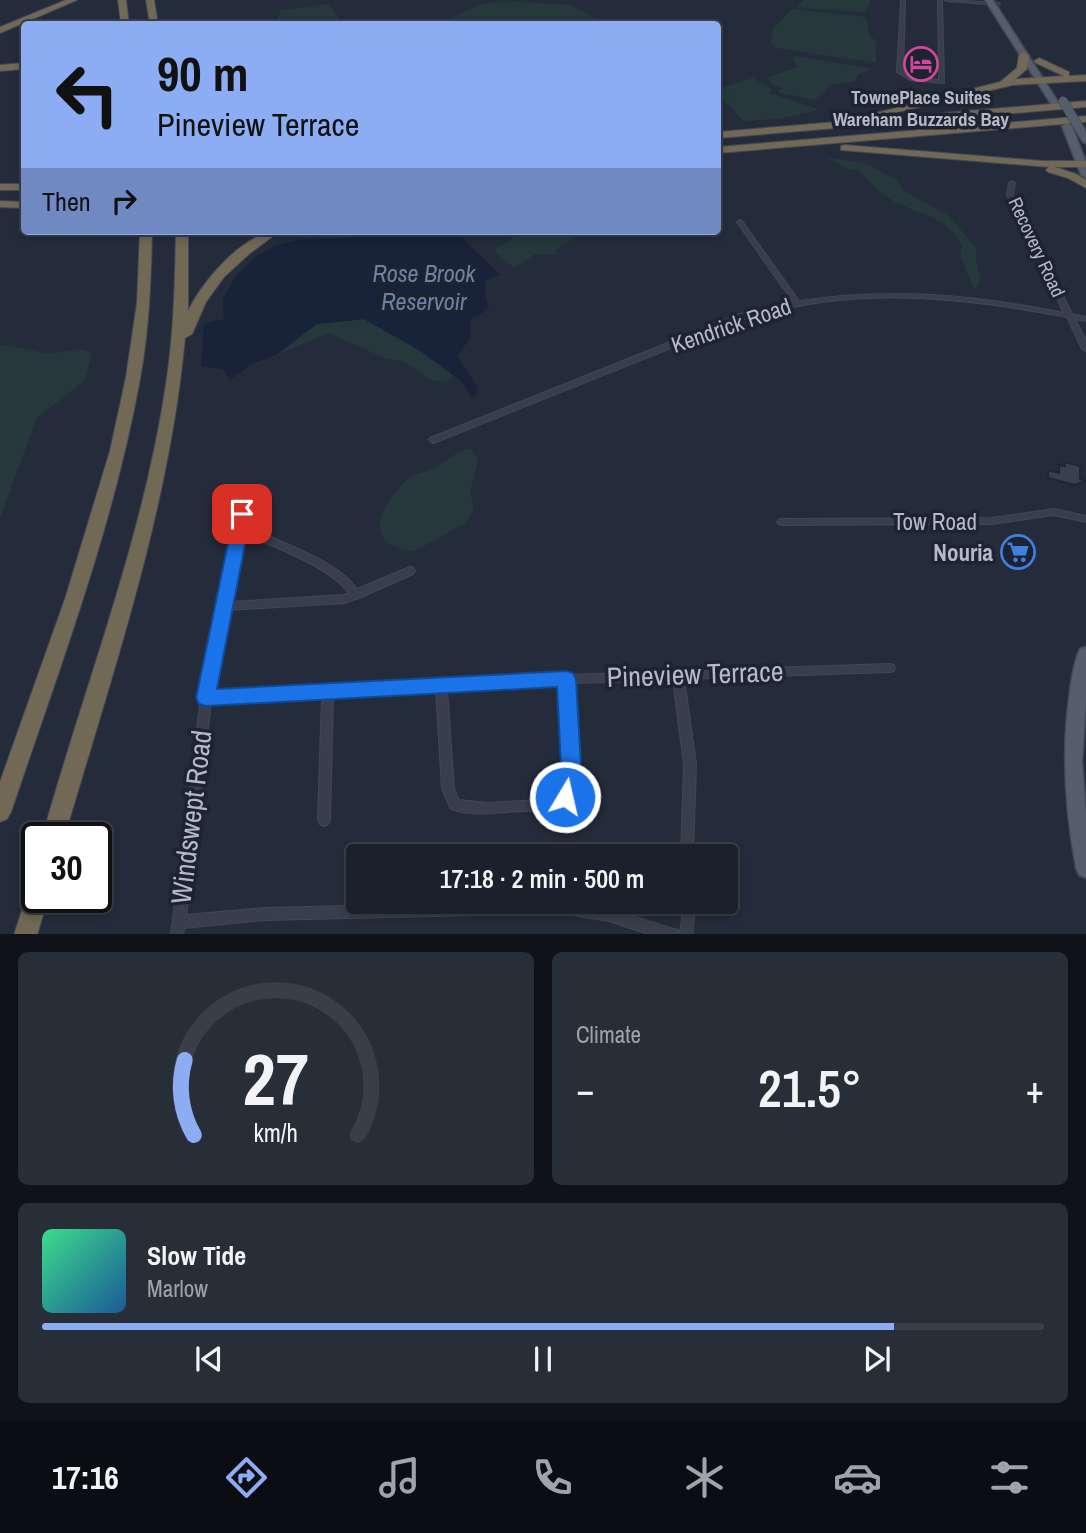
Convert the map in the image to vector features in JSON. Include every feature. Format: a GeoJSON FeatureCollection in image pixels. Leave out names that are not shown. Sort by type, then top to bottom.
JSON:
{"type":"FeatureCollection","features":[{"type":"Feature","properties":{"kind":"highway"},"geometry":{"type":"LineString","coordinates":[[22,21],[73,0]]}},
{"type":"Feature","properties":{"kind":"highway"},"geometry":{"type":"LineString","coordinates":[[122,0],[125,21]]}},
{"type":"Feature","properties":{"kind":"highway"},"geometry":{"type":"LineString","coordinates":[[150,0],[154,21]]}},
{"type":"Feature","properties":{"kind":"highway"},"geometry":{"type":"LineString","coordinates":[[0,30],[21,21]]}},
{"type":"Feature","properties":{"kind":"highway"},"geometry":{"type":"LineString","coordinates":[[993,88],[1017,76],[1024,64],[1024,55]]}},
{"type":"Feature","properties":{"kind":"highway"},"geometry":{"type":"LineString","coordinates":[[1039,61],[1056,71],[1086,77]]}},
{"type":"Feature","properties":{"kind":"highway"},"geometry":{"type":"LineString","coordinates":[[0,68],[21,66]]}},
{"type":"Feature","properties":{"kind":"highway"},"geometry":{"type":"LineString","coordinates":[[723,134],[862,116],[1044,78],[1086,77]]}},
{"type":"Feature","properties":{"kind":"highway"},"geometry":{"type":"LineString","coordinates":[[723,134],[1086,104]]}},
{"type":"Feature","properties":{"kind":"highway"},"geometry":{"type":"LineString","coordinates":[[721,150],[1077,124]]}},
{"type":"Feature","properties":{"kind":"highway"},"geometry":{"type":"LineString","coordinates":[[751,148],[839,147],[1085,168]]}},
{"type":"Feature","properties":{"kind":"highway"},"geometry":{"type":"LineString","coordinates":[[1016,162],[1072,176],[1086,185]]}},
{"type":"Feature","properties":{"kind":"highway"},"geometry":{"type":"LineString","coordinates":[[0,187],[21,187]]}},
{"type":"Feature","properties":{"kind":"highway"},"geometry":{"type":"LineString","coordinates":[[0,204],[21,205]]}},
{"type":"Feature","properties":{"kind":"highway"},"geometry":{"type":"LineString","coordinates":[[0,812],[96,523],[116,449],[136,353],[145,275],[146,235]]}},
{"type":"Feature","properties":{"kind":"highway"},"geometry":{"type":"LineString","coordinates":[[176,363],[182,296],[182,235]]}},
{"type":"Feature","properties":{"kind":"highway"},"geometry":{"type":"LineString","coordinates":[[58,822],[146,515],[176,363],[190,317],[206,289],[233,260],[268,235]]}},
{"type":"Feature","properties":{"kind":"highway"},"geometry":{"type":"LineString","coordinates":[[26,934],[32,913]]}},
{"type":"Feature","properties":{"kind":"main road"},"geometry":{"type":"LineString","coordinates":[[993,2],[1024,55],[1044,78],[1086,140]]}},
{"type":"Feature","properties":{"kind":"main road"},"geometry":{"type":"LineString","coordinates":[[993,2],[1039,61],[1044,78]]}},
{"type":"Feature","properties":{"kind":"main road"},"geometry":{"type":"LineString","coordinates":[[1077,124],[1085,168]]}},
{"type":"Feature","properties":{"kind":"main road"},"geometry":{"type":"LineString","coordinates":[[1086,654],[1077,691],[1071,752],[1077,824],[1086,868]]}},
{"type":"Feature","properties":{"kind":"street"},"geometry":{"type":"LineString","coordinates":[[903,0],[900,72],[910,78],[942,82],[940,0]]}},
{"type":"Feature","properties":{"kind":"street"},"geometry":{"type":"LineString","coordinates":[[948,0],[993,2]]}},
{"type":"Feature","properties":{"kind":"street"},"geometry":{"type":"LineString","coordinates":[[971,0],[993,2]]}},
{"type":"Feature","properties":{"kind":"street","name":"Recovery Road"},"geometry":{"type":"LineString","coordinates":[[1012,183],[1010,195],[1086,349]]}},
{"type":"Feature","properties":{"kind":"street"},"geometry":{"type":"LineString","coordinates":[[740,222],[796,302]]}},
{"type":"Feature","properties":{"kind":"street","name":"Kendrick Road"},"geometry":{"type":"LineString","coordinates":[[433,440],[743,316],[796,302],[900,293],[975,300],[1086,319]]}},
{"type":"Feature","properties":{"kind":"street","name":"Windswept Road"},"geometry":{"type":"LineString","coordinates":[[177,928],[206,698],[240,533],[245,494]]}},
{"type":"Feature","properties":{"kind":"street","name":"Tow Road"},"geometry":{"type":"LineString","coordinates":[[782,522],[992,521],[1054,512],[1086,519]]}},
{"type":"Feature","properties":{"kind":"street"},"geometry":{"type":"LineString","coordinates":[[240,533],[250,531],[337,576],[352,585],[356,596]]}},
{"type":"Feature","properties":{"kind":"street"},"geometry":{"type":"LineString","coordinates":[[223,606],[321,602],[356,596],[410,571]]}},
{"type":"Feature","properties":{"kind":"street","name":"Pineview Terrace"},"geometry":{"type":"LineString","coordinates":[[206,698],[566,679],[890,668]]}},
{"type":"Feature","properties":{"kind":"street"},"geometry":{"type":"LineString","coordinates":[[678,675],[690,764],[687,844]]}},
{"type":"Feature","properties":{"kind":"street"},"geometry":{"type":"LineString","coordinates":[[441,687],[448,789],[455,805],[466,808],[524,806],[559,802],[565,797],[571,765],[566,679]]}},
{"type":"Feature","properties":{"kind":"street"},"geometry":{"type":"LineString","coordinates":[[324,820],[328,691]]}},
{"type":"Feature","properties":{"kind":"street"},"geometry":{"type":"LineString","coordinates":[[177,928],[264,914],[561,907],[610,915],[673,934]]}},
{"type":"Feature","properties":{"kind":"street"},"geometry":{"type":"LineString","coordinates":[[686,934],[688,914]]}},
{"type":"Feature","properties":{"kind":"shaded area"},"geometry":{"type":"Polygon","coordinates":[[[804,0],[871,0],[865,13],[796,7],[804,0]]]}},
{"type":"Feature","properties":{"kind":"shaded area"},"geometry":{"type":"Polygon","coordinates":[[[484,3],[571,5],[600,21],[455,21],[452,17],[484,3]]]}},
{"type":"Feature","properties":{"kind":"shaded area"},"geometry":{"type":"Polygon","coordinates":[[[328,4],[338,16],[336,21],[278,21],[281,10],[328,4]]]}},
{"type":"Feature","properties":{"kind":"shaded area"},"geometry":{"type":"Polygon","coordinates":[[[792,9],[866,17],[869,35],[875,40],[876,63],[776,48],[770,42],[773,39],[773,29],[792,9]]]}},
{"type":"Feature","properties":{"kind":"shaded area"},"geometry":{"type":"Polygon","coordinates":[[[795,56],[874,69],[859,74],[854,82],[832,84],[815,100],[777,92],[782,88],[771,84],[768,77],[798,67],[792,58],[795,56]]]}},
{"type":"Feature","properties":{"kind":"shaded area"},"geometry":{"type":"Polygon","coordinates":[[[753,78],[772,89],[770,93],[820,110],[777,119],[743,121],[729,105],[721,101],[721,88],[753,78]]]}},
{"type":"Feature","properties":{"kind":"shaded area"},"geometry":{"type":"Polygon","coordinates":[[[827,158],[864,163],[894,178],[905,191],[950,217],[977,249],[978,287],[974,288],[960,256],[962,246],[947,227],[930,216],[890,199],[858,170],[850,170],[827,158]]]}},
{"type":"Feature","properties":{"kind":"shaded area"},"geometry":{"type":"Polygon","coordinates":[[[518,235],[578,235],[556,250],[556,254],[535,254],[514,268],[494,250],[518,235]]]}},
{"type":"Feature","properties":{"kind":"shaded area"},"geometry":{"type":"Polygon","coordinates":[[[364,319],[404,340],[454,376],[444,382],[431,380],[405,362],[385,358],[329,333],[276,355],[317,324],[364,319]]]}},
{"type":"Feature","properties":{"kind":"shaded area"},"geometry":{"type":"Polygon","coordinates":[[[0,346],[48,353],[79,349],[92,354],[85,380],[37,418],[0,518],[0,346]]]}},
{"type":"Feature","properties":{"kind":"shaded area"},"geometry":{"type":"Polygon","coordinates":[[[471,449],[478,460],[470,492],[474,508],[466,523],[415,551],[386,541],[381,533],[380,523],[383,511],[398,489],[411,477],[434,468],[463,450],[471,449]]]}},
{"type":"Feature","properties":{"kind":"water","name":"Rose Brook Reservoir"},"geometry":{"type":"Polygon","coordinates":[[[459,235],[500,275],[486,280],[485,294],[489,309],[470,320],[471,337],[457,356],[478,388],[475,397],[470,396],[463,383],[424,353],[364,319],[317,324],[276,355],[252,364],[230,380],[223,369],[201,366],[204,324],[224,319],[223,299],[235,277],[255,257],[274,246],[298,240],[459,235]]]}},
{"type":"Feature","properties":{"kind":"building","name":"TownePlace Suites Wareham Buzzards Bay"},"geometry":{"type":"Polygon","coordinates":[[[914,47],[928,48],[930,69],[934,69],[934,77],[910,73],[914,47]]]}},
{"type":"Feature","properties":{"kind":"building"},"geometry":{"type":"Polygon","coordinates":[[[1064,462],[1080,466],[1080,479],[1086,481],[1075,485],[1048,478],[1048,470],[1059,473],[1059,465],[1065,466],[1064,462]]]}},
{"type":"Feature","properties":{"kind":"building","name":"Nouria"},"geometry":{"type":"Polygon","coordinates":[[[1011,535],[1034,543],[1025,570],[1002,561],[1011,535]]]}},
{"type":"Feature","properties":{"kind":"place","name":"TownePlace Suites Wareham Buzzards Bay"},"geometry":{"type":"Point","coordinates":[921,64]}},
{"type":"Feature","properties":{"kind":"place","name":"Nouria"},"geometry":{"type":"Point","coordinates":[1018,552]}},
{"type":"Feature","properties":{"kind":"route"},"geometry":{"type":"LineString","coordinates":[[242,514],[206,698],[566,679],[571,765],[565,797]]}}]}
